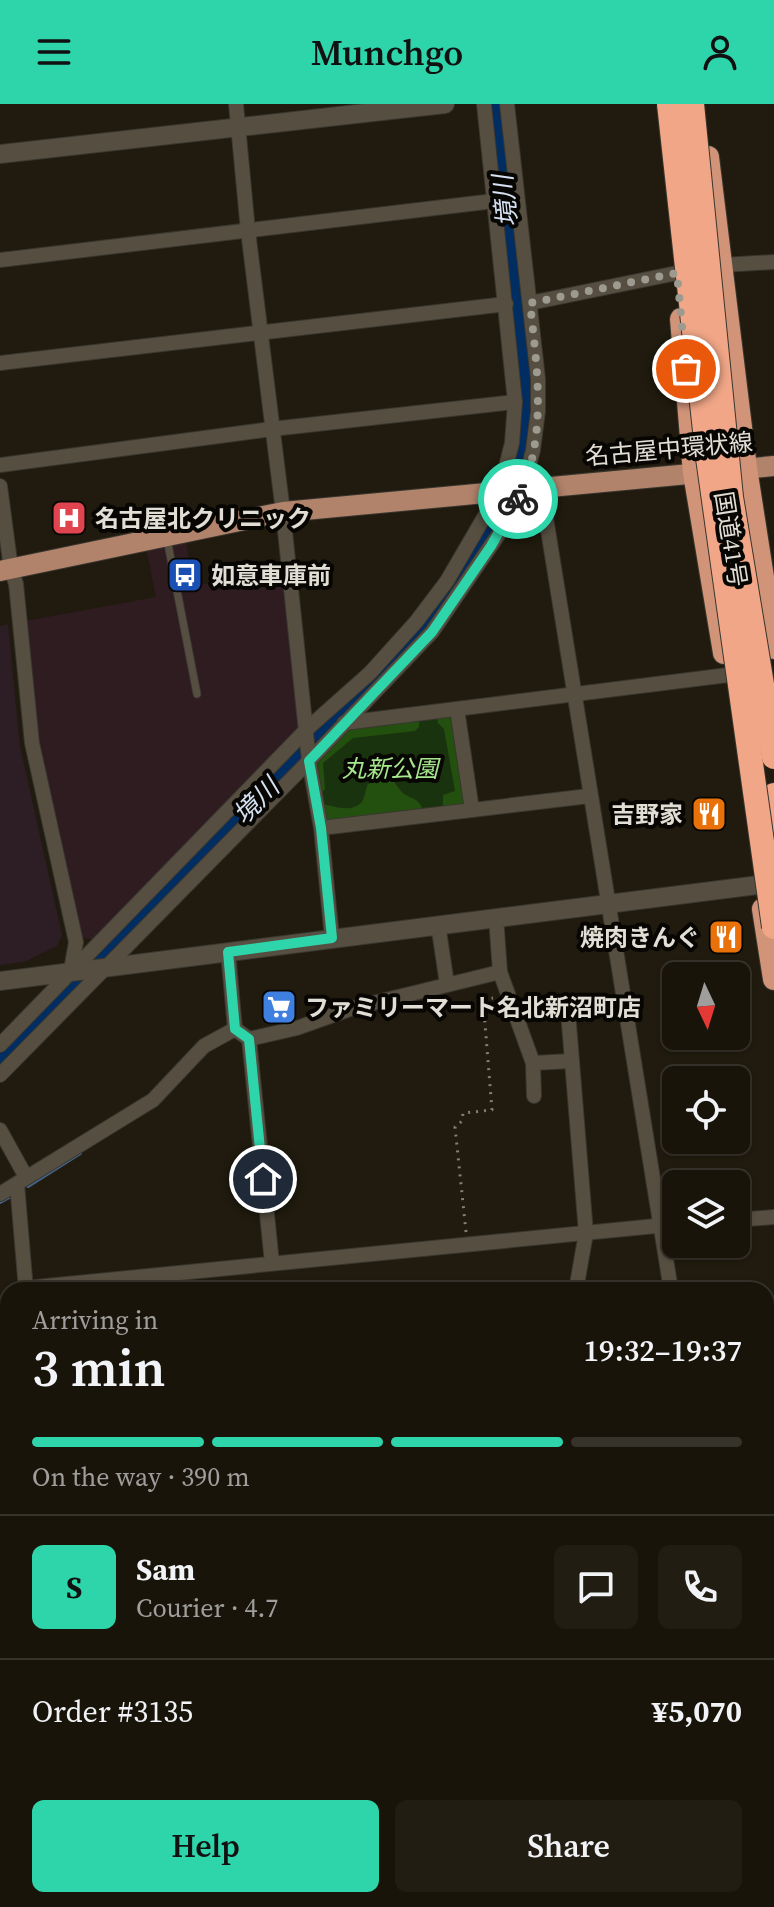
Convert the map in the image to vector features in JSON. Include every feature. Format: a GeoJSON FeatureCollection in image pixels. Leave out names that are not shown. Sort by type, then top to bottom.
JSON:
{"type":"FeatureCollection","features":[{"type":"Feature","properties":{"kind":"highway"},"geometry":{"type":"LineString","coordinates":[[659,104],[669,210],[680,262],[774,927]]}},
{"type":"Feature","properties":{"kind":"highway"},"geometry":{"type":"LineString","coordinates":[[669,104],[680,262]]}},
{"type":"Feature","properties":{"kind":"highway"},"geometry":{"type":"LineString","coordinates":[[692,104],[731,497],[774,757]]}},
{"type":"Feature","properties":{"kind":"highway","name":"国道41号"},"geometry":{"type":"LineString","coordinates":[[701,104],[746,468],[774,648]]}},
{"type":"Feature","properties":{"kind":"highway"},"geometry":{"type":"LineString","coordinates":[[708,104],[715,228],[712,312]]}},
{"type":"Feature","properties":{"kind":"highway","name":"国道41号"},"geometry":{"type":"LineString","coordinates":[[680,262],[694,473],[767,884],[774,979]]}},
{"type":"Feature","properties":{"kind":"highway"},"geometry":{"type":"LineString","coordinates":[[774,795],[770,809],[774,831]]}},
{"type":"Feature","properties":{"kind":"main road","name":"名古屋中環状線"},"geometry":{"type":"LineString","coordinates":[[6,570],[283,512],[774,466]]}},
{"type":"Feature","properties":{"kind":"street"},"geometry":{"type":"LineString","coordinates":[[236,104],[309,761],[321,828],[332,938]]}},
{"type":"Feature","properties":{"kind":"street"},"geometry":{"type":"LineString","coordinates":[[0,154],[445,104]]}},
{"type":"Feature","properties":{"kind":"street"},"geometry":{"type":"LineString","coordinates":[[484,104],[515,402],[512,443],[517,489],[573,694],[670,1282]]}},
{"type":"Feature","properties":{"kind":"street"},"geometry":{"type":"LineString","coordinates":[[0,1045],[87,970],[309,761],[432,632],[505,525],[533,450],[538,411],[530,303],[507,104]]}},
{"type":"Feature","properties":{"kind":"street"},"geometry":{"type":"LineString","coordinates":[[0,260],[494,201]]}},
{"type":"Feature","properties":{"kind":"street"},"geometry":{"type":"LineString","coordinates":[[530,303],[680,262]]}},
{"type":"Feature","properties":{"kind":"street"},"geometry":{"type":"LineString","coordinates":[[723,265],[774,262]]}},
{"type":"Feature","properties":{"kind":"street"},"geometry":{"type":"LineString","coordinates":[[0,363],[506,304]]}},
{"type":"Feature","properties":{"kind":"street"},"geometry":{"type":"LineString","coordinates":[[0,465],[272,429],[515,402]]}},
{"type":"Feature","properties":{"kind":"street"},"geometry":{"type":"LineString","coordinates":[[0,486],[6,570],[16,584],[32,743],[76,942],[87,970]]}},
{"type":"Feature","properties":{"kind":"street"},"geometry":{"type":"LineString","coordinates":[[0,1075],[87,970],[307,730],[370,673],[416,622],[517,489]]}},
{"type":"Feature","properties":{"kind":"street"},"geometry":{"type":"LineString","coordinates":[[344,723],[728,675]]}},
{"type":"Feature","properties":{"kind":"street"},"geometry":{"type":"LineString","coordinates":[[457,709],[472,810]]}},
{"type":"Feature","properties":{"kind":"street"},"geometry":{"type":"LineString","coordinates":[[321,828],[589,796]]}},
{"type":"Feature","properties":{"kind":"street"},"geometry":{"type":"LineString","coordinates":[[0,981],[767,884]]}},
{"type":"Feature","properties":{"kind":"street"},"geometry":{"type":"LineString","coordinates":[[496,917],[500,972],[533,1063],[534,1096]]}},
{"type":"Feature","properties":{"kind":"street"},"geometry":{"type":"LineString","coordinates":[[438,924],[447,984]]}},
{"type":"Feature","properties":{"kind":"street"},"geometry":{"type":"LineString","coordinates":[[228,952],[235,1029],[249,1039],[297,1028],[353,1008],[500,972]]}},
{"type":"Feature","properties":{"kind":"street"},"geometry":{"type":"LineString","coordinates":[[577,1282],[586,1233],[568,1012],[624,1002]]}},
{"type":"Feature","properties":{"kind":"street"},"geometry":{"type":"LineString","coordinates":[[0,1194],[153,1100],[204,1046],[235,1029]]}},
{"type":"Feature","properties":{"kind":"street"},"geometry":{"type":"LineString","coordinates":[[249,1039],[272,1263]]}},
{"type":"Feature","properties":{"kind":"street"},"geometry":{"type":"LineString","coordinates":[[533,1063],[572,1061]]}},
{"type":"Feature","properties":{"kind":"street"},"geometry":{"type":"LineString","coordinates":[[0,1130],[22,1181],[26,1282]]}},
{"type":"Feature","properties":{"kind":"street"},"geometry":{"type":"LineString","coordinates":[[750,1219],[774,1217]]}},
{"type":"Feature","properties":{"kind":"street"},"geometry":{"type":"LineString","coordinates":[[92,1282],[660,1226]]}},
{"type":"Feature","properties":{"kind":"lane"},"geometry":{"type":"LineString","coordinates":[[166,536],[197,694]]}},
{"type":"Feature","properties":{"kind":"path"},"geometry":{"type":"LineString","coordinates":[[467,1244],[455,1127],[462,1121],[463,1113],[492,1110],[483,999],[509,995]]}},
{"type":"Feature","properties":{"kind":"shaded area"},"geometry":{"type":"Polygon","coordinates":[[[186,541],[193,586],[284,571],[303,727],[93,940],[80,936],[37,743],[25,621],[156,597],[146,548],[186,541]]]}},
{"type":"Feature","properties":{"kind":"shaded area"},"geometry":{"type":"Polygon","coordinates":[[[8,624],[20,746],[62,935],[57,946],[24,962],[0,965],[0,626],[8,624]]]}},
{"type":"Feature","properties":{"kind":"green space","name":"丸新公園"},"geometry":{"type":"Polygon","coordinates":[[[456,710],[470,809],[322,826],[311,762],[345,724],[456,710]]]}},
{"type":"Feature","properties":{"kind":"green space"},"geometry":{"type":"Polygon","coordinates":[[[456,710],[470,809],[443,809],[443,795],[455,791],[444,729],[438,723],[436,713],[456,710]]]}},
{"type":"Feature","properties":{"kind":"green space"},"geometry":{"type":"Polygon","coordinates":[[[419,717],[419,727],[415,731],[353,738],[323,763],[325,789],[321,794],[311,762],[345,724],[419,717]]]}},
{"type":"Feature","properties":{"kind":"green space"},"geometry":{"type":"Polygon","coordinates":[[[389,777],[423,810],[322,826],[322,804],[342,808],[357,806],[368,784],[389,777]]]}},
{"type":"Feature","properties":{"kind":"waterway","name":"境川"},"geometry":{"type":"LineString","coordinates":[[0,1057],[356,701],[443,606],[503,507],[522,443],[527,407],[495,104]]}},
{"type":"Feature","properties":{"kind":"waterway"},"geometry":{"type":"LineString","coordinates":[[28,1186],[80,1153]]}},
{"type":"Feature","properties":{"kind":"waterway"},"geometry":{"type":"LineString","coordinates":[[0,1202],[9,1197]]}},
{"type":"Feature","properties":{"kind":"way so far"},"geometry":{"type":"LineString","coordinates":[[518,499],[533,450],[538,411],[530,303],[677,273],[686,369]]}},
{"type":"Feature","properties":{"kind":"place","name":"名古屋北クリニック"},"geometry":{"type":"Point","coordinates":[69,518]}},
{"type":"Feature","properties":{"kind":"place","name":"如意車庫前"},"geometry":{"type":"Point","coordinates":[185,575]}},
{"type":"Feature","properties":{"kind":"place","name":"吉野家"},"geometry":{"type":"Point","coordinates":[709,814]}},
{"type":"Feature","properties":{"kind":"place","name":"焼肉きんぐ"},"geometry":{"type":"Point","coordinates":[726,937]}},
{"type":"Feature","properties":{"kind":"place","name":"ファミリーマート名北新沼町店"},"geometry":{"type":"Point","coordinates":[279,1007]}},
{"type":"Feature","properties":{"kind":"route"},"geometry":{"type":"LineString","coordinates":[[263,1179],[249,1039],[235,1029],[228,952],[332,938],[321,828],[309,761],[432,632],[505,525],[518,499]]}}]}
